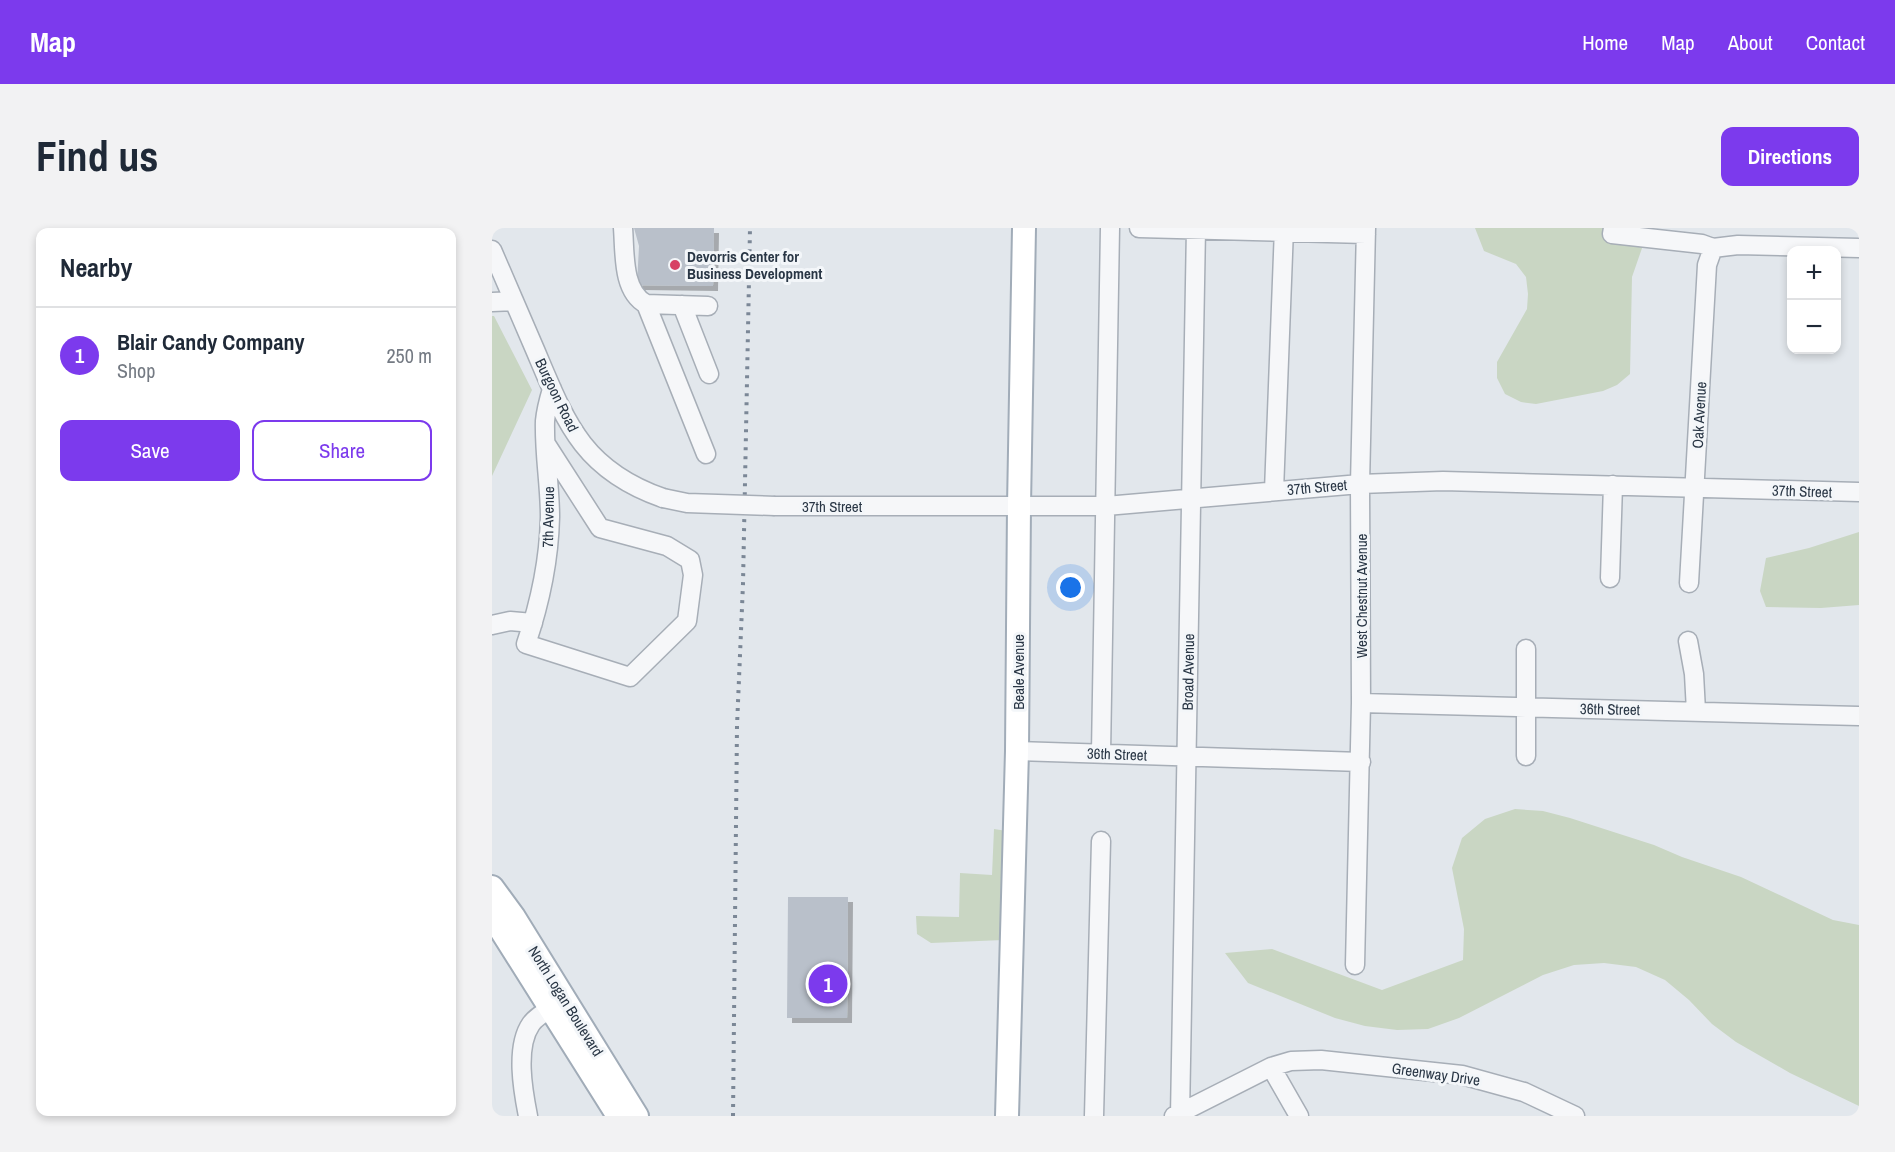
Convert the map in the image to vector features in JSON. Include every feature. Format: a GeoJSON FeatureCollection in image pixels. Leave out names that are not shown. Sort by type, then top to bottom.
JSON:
{"type":"FeatureCollection","features":[{"type":"Feature","properties":{"kind":"main road","name":"Beale Avenue"},"geometry":{"type":"LineString","coordinates":[[1007,1116],[1017,750],[1024,228]]}},
{"type":"Feature","properties":{"kind":"main road","name":"North Logan Boulevard"},"geometry":{"type":"LineString","coordinates":[[492,887],[514,917],[618,1116]]}},
{"type":"Feature","properties":{"kind":"main road","name":"North Logan Boulevard"},"geometry":{"type":"LineString","coordinates":[[492,916],[637,1116]]}},
{"type":"Feature","properties":{"kind":"street"},"geometry":{"type":"LineString","coordinates":[[623,228],[626,272],[638,300],[646,304],[708,306]]}},
{"type":"Feature","properties":{"kind":"street"},"geometry":{"type":"LineString","coordinates":[[1101,753],[1110,228]]}},
{"type":"Feature","properties":{"kind":"street"},"geometry":{"type":"LineString","coordinates":[[1139,228],[1366,231]]}},
{"type":"Feature","properties":{"kind":"street"},"geometry":{"type":"LineString","coordinates":[[1613,228],[1612,234],[1702,244],[1713,248],[1738,245],[1859,249]]}},
{"type":"Feature","properties":{"kind":"street","name":"Broad Avenue"},"geometry":{"type":"LineString","coordinates":[[1178,1115],[1196,229]]}},
{"type":"Feature","properties":{"kind":"street"},"geometry":{"type":"LineString","coordinates":[[1274,491],[1284,230]]}},
{"type":"Feature","properties":{"kind":"street","name":"West Chestnut Avenue"},"geometry":{"type":"LineString","coordinates":[[1355,965],[1361,762],[1360,483],[1366,231]]}},
{"type":"Feature","properties":{"kind":"street","name":"Oak Avenue"},"geometry":{"type":"LineString","coordinates":[[1689,583],[1707,265],[1713,248]]}},
{"type":"Feature","properties":{"kind":"street","name":"Burgoon Road"},"geometry":{"type":"LineString","coordinates":[[492,250],[564,416],[588,451],[606,469],[641,491],[663,498],[696,504],[775,506]]}},
{"type":"Feature","properties":{"kind":"street"},"geometry":{"type":"LineString","coordinates":[[492,302],[514,301]]}},
{"type":"Feature","properties":{"kind":"street"},"geometry":{"type":"LineString","coordinates":[[646,304],[706,454]]}},
{"type":"Feature","properties":{"kind":"street"},"geometry":{"type":"LineString","coordinates":[[682,305],[710,374]]}},
{"type":"Feature","properties":{"kind":"street","name":"7th Avenue"},"geometry":{"type":"LineString","coordinates":[[546,444],[600,528],[667,546],[690,560],[693,575],[687,621],[630,677],[526,644],[546,573],[549,542],[549,486],[546,444],[545,418],[552,389]]}},
{"type":"Feature","properties":{"kind":"street","name":"37th Street"},"geometry":{"type":"LineString","coordinates":[[775,506],[1107,506],[1360,483],[1443,481],[1859,492]]}},
{"type":"Feature","properties":{"kind":"street"},"geometry":{"type":"LineString","coordinates":[[1610,578],[1613,485]]}},
{"type":"Feature","properties":{"kind":"street"},"geometry":{"type":"LineString","coordinates":[[492,625],[510,621],[533,623]]}},
{"type":"Feature","properties":{"kind":"street"},"geometry":{"type":"LineString","coordinates":[[1688,641],[1694,674],[1696,711]]}},
{"type":"Feature","properties":{"kind":"street"},"geometry":{"type":"LineString","coordinates":[[1526,649],[1526,756]]}},
{"type":"Feature","properties":{"kind":"street","name":"36th Street"},"geometry":{"type":"LineString","coordinates":[[1361,703],[1859,716]]}},
{"type":"Feature","properties":{"kind":"street","name":"36th Street"},"geometry":{"type":"LineString","coordinates":[[1017,750],[1361,762]]}},
{"type":"Feature","properties":{"kind":"street"},"geometry":{"type":"LineString","coordinates":[[1094,1116],[1101,841]]}},
{"type":"Feature","properties":{"kind":"street"},"geometry":{"type":"LineString","coordinates":[[528,1116],[521,1081],[523,1045],[531,1024],[558,1004]]}},
{"type":"Feature","properties":{"kind":"street","name":"Greenway Drive"},"geometry":{"type":"LineString","coordinates":[[1178,1115],[1271,1067],[1291,1061],[1321,1060],[1462,1075],[1524,1092],[1575,1116]]}},
{"type":"Feature","properties":{"kind":"street"},"geometry":{"type":"LineString","coordinates":[[1271,1067],[1299,1116]]}},
{"type":"Feature","properties":{"kind":"green space"},"geometry":{"type":"Polygon","coordinates":[[[1475,228],[1649,228],[1632,277],[1630,374],[1617,385],[1603,391],[1536,404],[1521,402],[1505,394],[1497,378],[1497,362],[1527,309],[1526,277],[1516,264],[1484,251],[1475,228]]]}},
{"type":"Feature","properties":{"kind":"green space"},"geometry":{"type":"Polygon","coordinates":[[[492,316],[532,390],[492,476],[492,316]]]}},
{"type":"Feature","properties":{"kind":"green space"},"geometry":{"type":"Polygon","coordinates":[[[1859,532],[1859,605],[1821,608],[1766,607],[1760,591],[1766,558],[1809,548],[1859,532]]]}},
{"type":"Feature","properties":{"kind":"green space"},"geometry":{"type":"Polygon","coordinates":[[[1515,809],[1543,811],[1654,845],[1741,877],[1833,920],[1859,925],[1859,1106],[1790,1073],[1736,1042],[1712,1024],[1689,1000],[1665,980],[1636,967],[1604,963],[1574,965],[1543,975],[1459,1018],[1428,1029],[1397,1030],[1365,1026],[1335,1018],[1248,983],[1225,953],[1272,949],[1382,990],[1463,960],[1464,929],[1452,868],[1462,838],[1485,819],[1515,809]]]}},
{"type":"Feature","properties":{"kind":"green space"},"geometry":{"type":"Polygon","coordinates":[[[994,829],[1007,831],[1003,940],[931,943],[917,934],[916,916],[959,917],[960,873],[992,875],[994,829]]]}},
{"type":"Feature","properties":{"kind":"building","name":"Devorris Center for Business Development"},"geometry":{"type":"Polygon","coordinates":[[[634,228],[714,228],[713,286],[637,285],[639,246],[634,228]]]}},
{"type":"Feature","properties":{"kind":"building"},"geometry":{"type":"Polygon","coordinates":[[[788,897],[848,897],[847,1018],[787,1018],[788,897]]]}},
{"type":"Feature","properties":{"kind":"railway"},"geometry":{"type":"LineString","coordinates":[[733,1116],[737,726],[743,584],[750,228]]}},
{"type":"Feature","properties":{"kind":"place","name":"Devorris Center for Business Development"},"geometry":{"type":"Point","coordinates":[675,265]}},
{"type":"Feature","properties":{"kind":"place","name":"Blair Candy Company"},"geometry":{"type":"Point","coordinates":[828,984]}}]}
